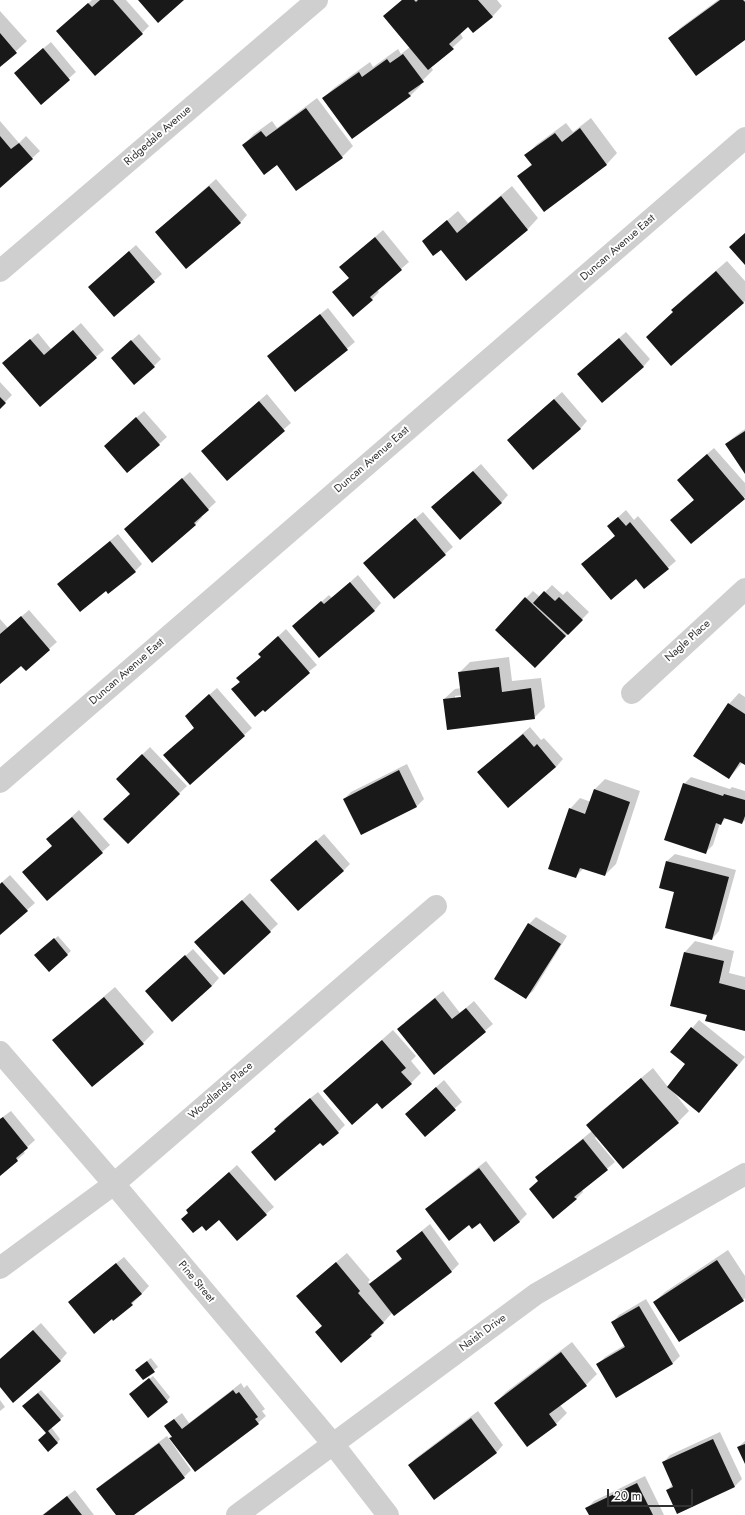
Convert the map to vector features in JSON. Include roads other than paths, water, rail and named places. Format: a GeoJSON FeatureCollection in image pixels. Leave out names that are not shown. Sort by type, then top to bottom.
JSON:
{"type":"FeatureCollection","features":[{"type":"Feature","properties":{"kind":"street","name":"Ridgedale Avenue"},"geometry":{"type":"LineString","coordinates":[[0,271],[317,0]]}},
{"type":"Feature","properties":{"kind":"street","name":"Duncan Avenue East"},"geometry":{"type":"LineString","coordinates":[[0,782],[745,138]]}},
{"type":"Feature","properties":{"kind":"street","name":"Nagle Place"},"geometry":{"type":"LineString","coordinates":[[632,693],[745,589]]}},
{"type":"Feature","properties":{"kind":"street","name":"Woodlands Place"},"geometry":{"type":"LineString","coordinates":[[0,1268],[114,1184],[436,906]]}},
{"type":"Feature","properties":{"kind":"street","name":"Pine Street"},"geometry":{"type":"LineString","coordinates":[[0,1052],[114,1184],[333,1444],[388,1515]]}},
{"type":"Feature","properties":{"kind":"street","name":"Naish Drive"},"geometry":{"type":"LineString","coordinates":[[237,1515],[536,1294],[745,1174]]}}]}
